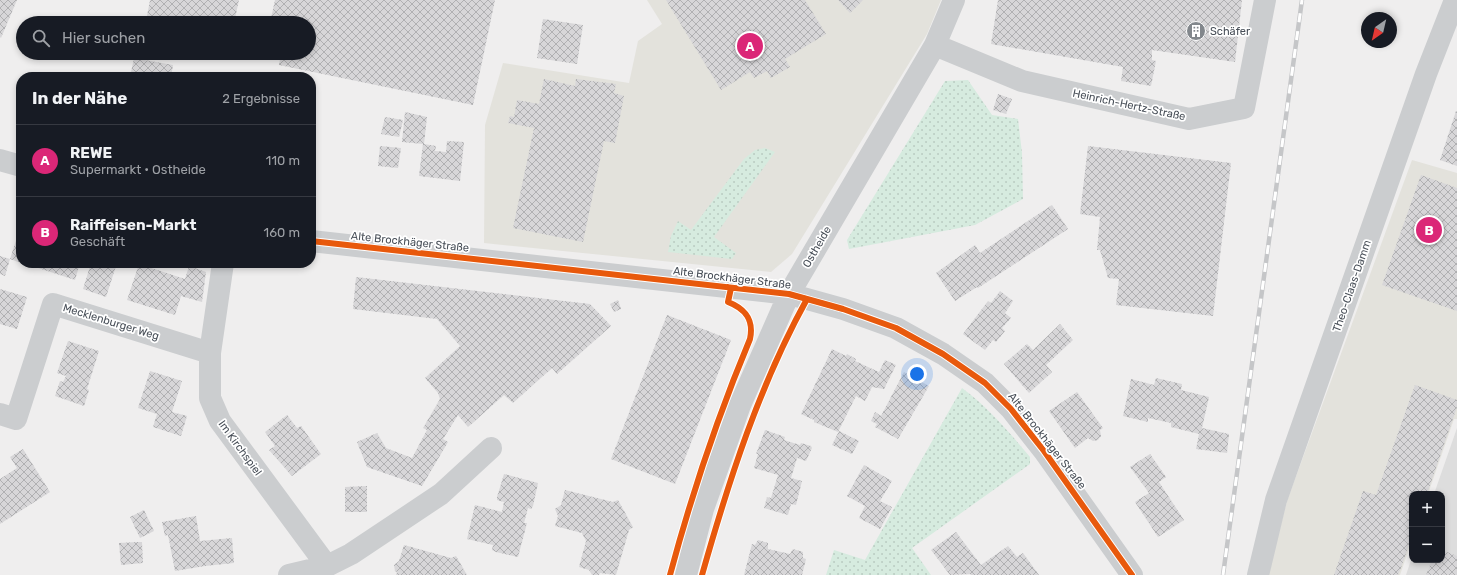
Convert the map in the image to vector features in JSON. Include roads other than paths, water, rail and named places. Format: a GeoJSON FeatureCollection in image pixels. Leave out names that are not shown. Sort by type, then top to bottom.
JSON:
{"type":"FeatureCollection","features":[{"type":"Feature","properties":{"kind":"street","name":"Ostheide"},"geometry":{"type":"LineString","coordinates":[[686,575],[703,509],[740,405],[789,294],[935,45],[954,0]]}},
{"type":"Feature","properties":{"kind":"street","name":"Heinrich-Hertz-Straße"},"geometry":{"type":"LineString","coordinates":[[935,45],[1022,81],[1189,119],[1244,108],[1264,0]]}},
{"type":"Feature","properties":{"kind":"street","name":"Theo-Claas-Damm"},"geometry":{"type":"LineString","coordinates":[[1258,575],[1276,500],[1426,74],[1455,0]]}},
{"type":"Feature","properties":{"kind":"street"},"geometry":{"type":"LineString","coordinates":[[0,160],[16,165]]}},
{"type":"Feature","properties":{"kind":"street","name":"Alte Brockhäger Straße"},"geometry":{"type":"LineString","coordinates":[[316,242],[789,294],[843,309],[896,328],[943,354],[985,383],[1011,409],[1044,451],[1132,575]]}},
{"type":"Feature","properties":{"kind":"street","name":"Im Kirchspiel"},"geometry":{"type":"LineString","coordinates":[[222,268],[210,353],[210,398],[220,421],[326,566]]}},
{"type":"Feature","properties":{"kind":"street","name":"Mecklenburger Weg"},"geometry":{"type":"LineString","coordinates":[[0,414],[16,420],[53,304],[210,353]]}},
{"type":"Feature","properties":{"kind":"street"},"geometry":{"type":"LineString","coordinates":[[289,575],[326,566],[351,554],[441,494],[491,448]]}},
{"type":"Feature","properties":{"kind":"railway"},"geometry":{"type":"LineString","coordinates":[[1223,575],[1302,0]]}},
{"type":"Feature","properties":{"kind":"place","name":"Schäfer"},"geometry":{"type":"Point","coordinates":[1196,31]}},
{"type":"Feature","properties":{"kind":"place","name":"REWE"},"geometry":{"type":"Point","coordinates":[750,46]}},
{"type":"Feature","properties":{"kind":"place","name":"Raiffeisen-Markt"},"geometry":{"type":"Point","coordinates":[1429,230]}}]}
